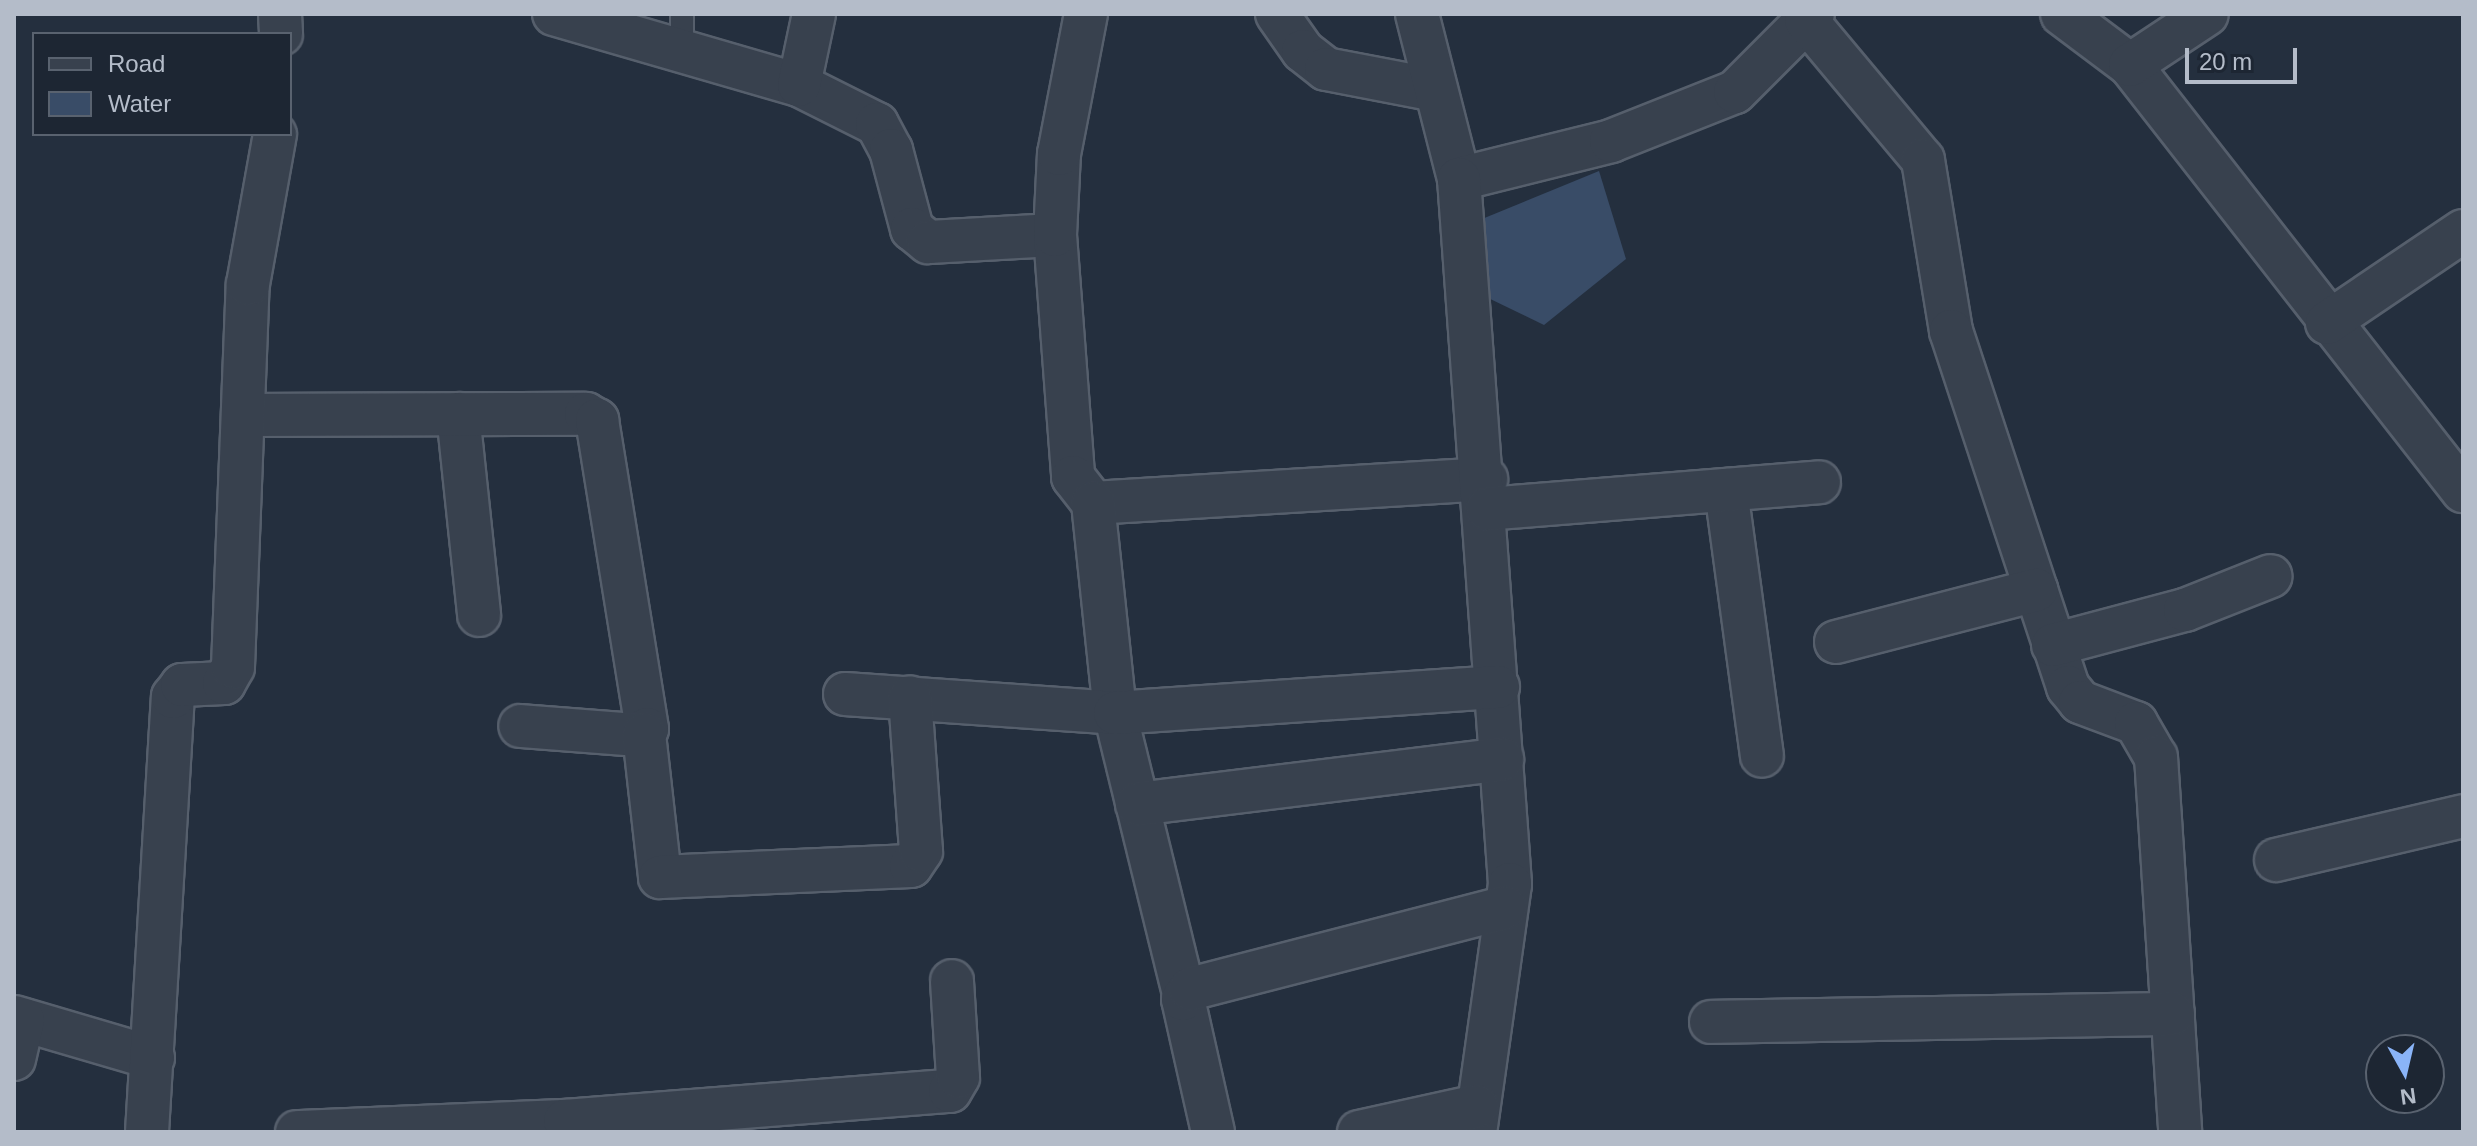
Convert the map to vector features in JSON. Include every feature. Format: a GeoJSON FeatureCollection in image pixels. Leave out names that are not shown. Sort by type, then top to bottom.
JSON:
{"type":"FeatureCollection","features":[{"type":"Feature","properties":{"kind":"street"},"geometry":{"type":"LineString","coordinates":[[554,14],[682,30],[877,124],[891,150],[912,229],[928,242],[1055,235]]}},
{"type":"Feature","properties":{"kind":"street"},"geometry":{"type":"LineString","coordinates":[[799,85],[814,14]]}},
{"type":"Feature","properties":{"kind":"street"},"geometry":{"type":"LineString","coordinates":[[1086,14],[1059,154],[1055,235],[1073,477],[1093,503],[1115,713],[1184,994],[1213,1132]]}},
{"type":"Feature","properties":{"kind":"street"},"geometry":{"type":"LineString","coordinates":[[1277,14],[1326,69],[1435,90]]}},
{"type":"Feature","properties":{"kind":"street"},"geometry":{"type":"LineString","coordinates":[[1359,1132],[1476,1119],[1506,907],[1502,759],[1486,494],[1459,179],[1417,14]]}},
{"type":"Feature","properties":{"kind":"street"},"geometry":{"type":"LineString","coordinates":[[2062,14],[2130,65],[2327,323],[2463,491]]}},
{"type":"Feature","properties":{"kind":"street"},"geometry":{"type":"LineString","coordinates":[[2130,65],[2207,14]]}},
{"type":"Feature","properties":{"kind":"street"},"geometry":{"type":"LineString","coordinates":[[1459,179],[1611,141],[1735,92],[1810,17],[1923,160],[1951,331],[2053,645],[2073,696],[2136,723],[2156,757],[2180,1132]]}},
{"type":"Feature","properties":{"kind":"street"},"geometry":{"type":"LineString","coordinates":[[147,1132],[173,697],[182,685],[224,683],[233,667],[248,284],[275,136]]}},
{"type":"Feature","properties":{"kind":"street"},"geometry":{"type":"LineString","coordinates":[[2327,323],[2463,231]]}},
{"type":"Feature","properties":{"kind":"street"},"geometry":{"type":"LineString","coordinates":[[243,415],[593,410],[647,701],[644,734],[660,877],[911,866],[921,851],[910,697]]}},
{"type":"Feature","properties":{"kind":"street"},"geometry":{"type":"LineString","coordinates":[[458,414],[479,615]]}},
{"type":"Feature","properties":{"kind":"street"},"geometry":{"type":"LineString","coordinates":[[1093,503],[1726,490],[1819,482]]}},
{"type":"Feature","properties":{"kind":"street"},"geometry":{"type":"LineString","coordinates":[[1726,490],[1762,756]]}},
{"type":"Feature","properties":{"kind":"street"},"geometry":{"type":"LineString","coordinates":[[2053,645],[2185,610],[2271,576]]}},
{"type":"Feature","properties":{"kind":"street"},"geometry":{"type":"LineString","coordinates":[[1836,642],[2036,590]]}},
{"type":"Feature","properties":{"kind":"street"},"geometry":{"type":"LineString","coordinates":[[845,694],[910,697],[1005,711],[1115,713],[1498,687]]}},
{"type":"Feature","properties":{"kind":"street"},"geometry":{"type":"LineString","coordinates":[[520,726],[644,734]]}},
{"type":"Feature","properties":{"kind":"street"},"geometry":{"type":"LineString","coordinates":[[1137,804],[1502,759]]}},
{"type":"Feature","properties":{"kind":"street"},"geometry":{"type":"LineString","coordinates":[[2276,860],[2463,816]]}},
{"type":"Feature","properties":{"kind":"street"},"geometry":{"type":"LineString","coordinates":[[1184,994],[1506,907]]}},
{"type":"Feature","properties":{"kind":"street"},"geometry":{"type":"LineString","coordinates":[[297,1132],[581,1120],[950,1091],[958,1077],[952,981]]}},
{"type":"Feature","properties":{"kind":"street"},"geometry":{"type":"LineString","coordinates":[[1711,1022],[2173,1014]]}},
{"type":"Feature","properties":{"kind":"street"},"geometry":{"type":"LineString","coordinates":[[14,1059],[19,1018],[153,1058]]}},
{"type":"Feature","properties":{"kind":"water"},"geometry":{"type":"Polygon","coordinates":[[[1599,171],[1626,259],[1544,325],[1482,295],[1482,219],[1599,171]]]}}]}
